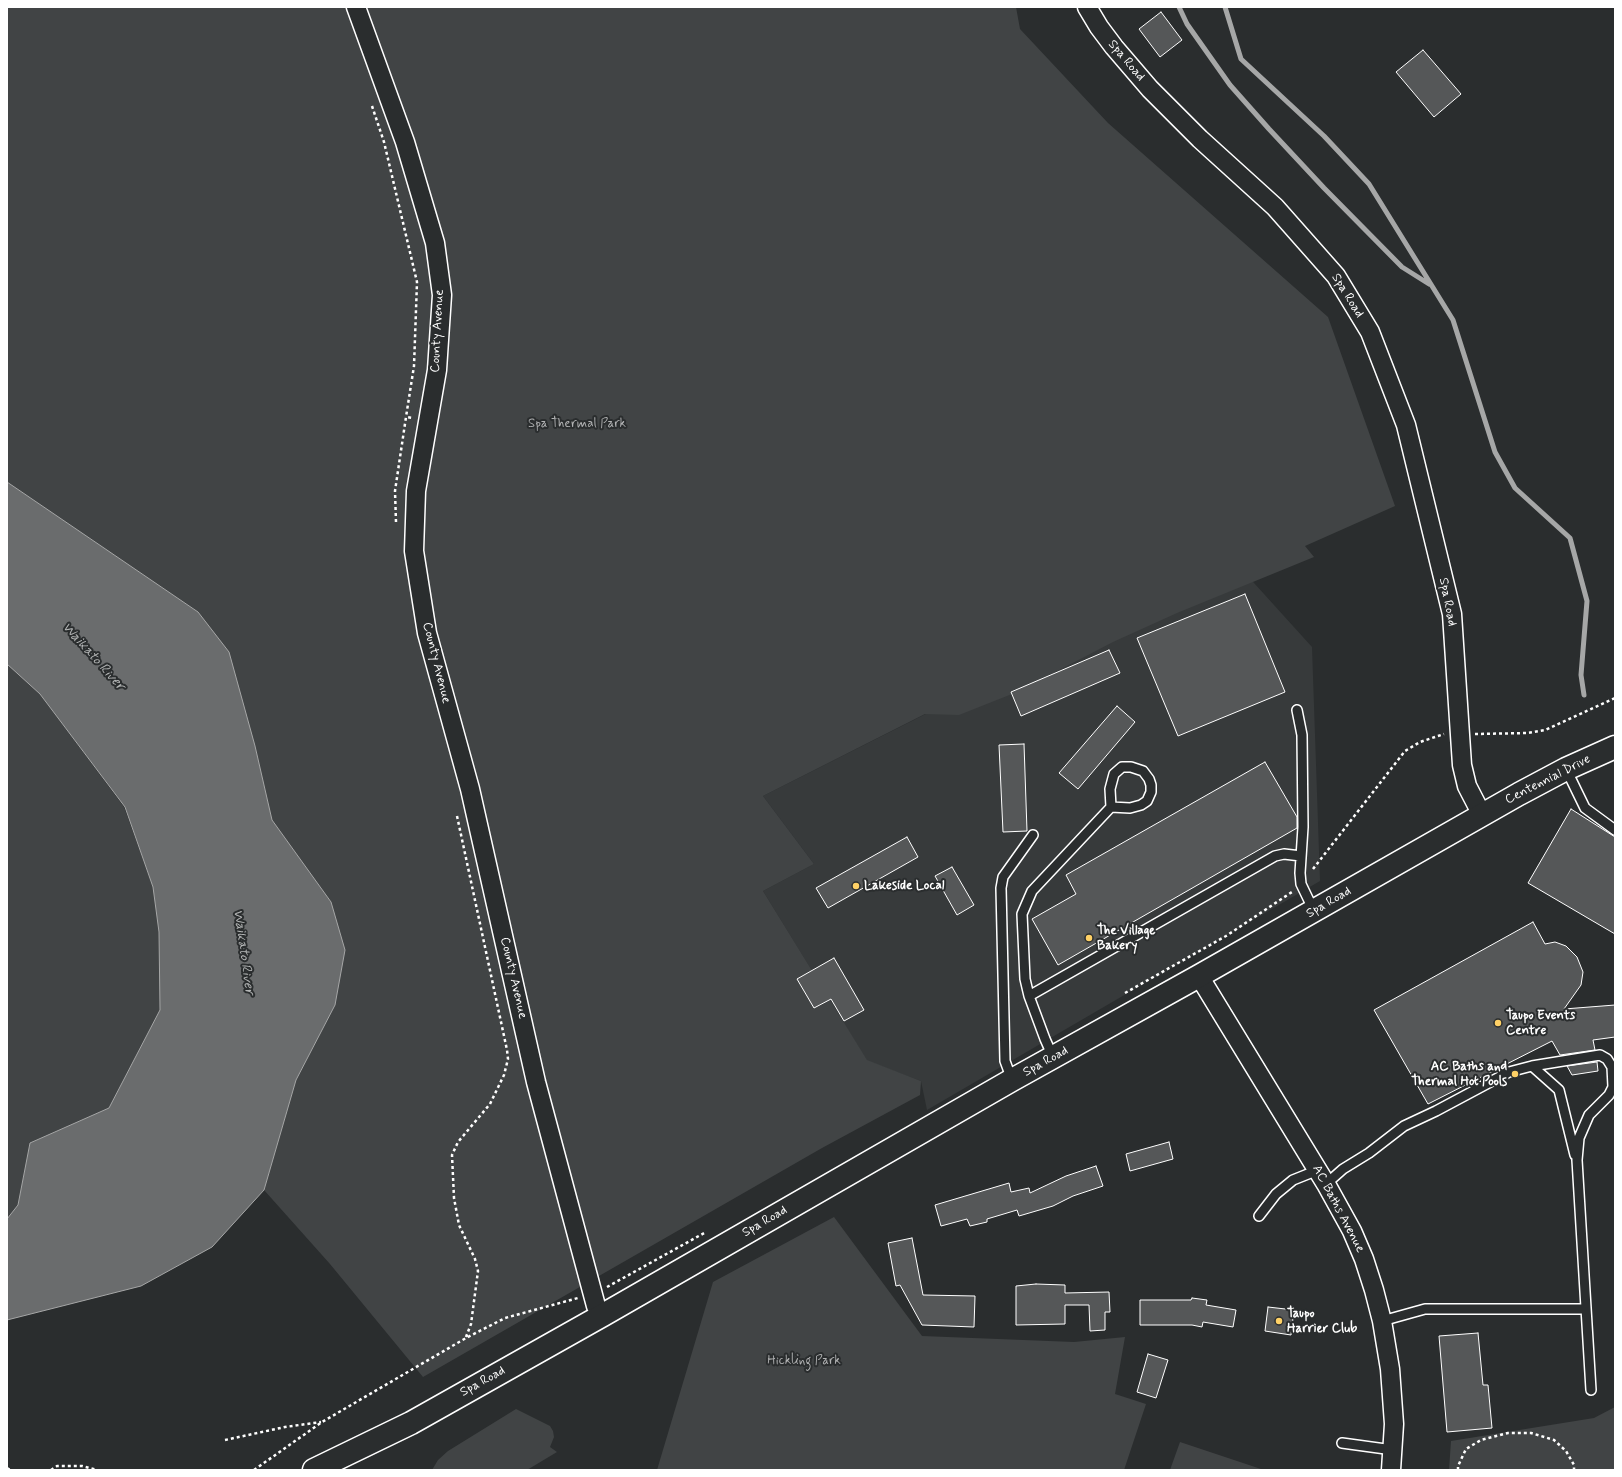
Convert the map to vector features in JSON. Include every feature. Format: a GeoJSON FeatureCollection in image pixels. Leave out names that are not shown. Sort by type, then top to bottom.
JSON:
{"type":"FeatureCollection","features":[{"type":"Feature","properties":{"kind":"main road","name":"Centennial Drive"},"geometry":{"type":"LineString","coordinates":[[1482,815],[1566,769],[1615,747]]}},
{"type":"Feature","properties":{"kind":"main road","name":"Spa Road"},"geometry":{"type":"LineString","coordinates":[[314,1470],[411,1423],[1012,1080],[1054,1058],[1482,815]]}},
{"type":"Feature","properties":{"kind":"main road","name":"Spa Road"},"geometry":{"type":"LineString","coordinates":[[342,1470],[361,1448]]}},
{"type":"Feature","properties":{"kind":"street","name":"County Avenue"},"geometry":{"type":"LineString","coordinates":[[356,7],[405,142],[434,243],[442,295],[437,370],[416,491],[414,551],[427,633],[470,789],[536,1082],[596,1306],[602,1315]]}},
{"type":"Feature","properties":{"kind":"street","name":"Spa Road"},"geometry":{"type":"LineString","coordinates":[[1087,7],[1098,27],[1150,89],[1200,139],[1275,207],[1336,276],[1370,332],[1406,425],[1452,614],[1462,765],[1467,786],[1482,815]]}},
{"type":"Feature","properties":{"kind":"street","name":"AC Baths Avenue"},"geometry":{"type":"LineString","coordinates":[[1199,976],[1322,1177],[1352,1231],[1364,1260],[1374,1290],[1387,1344],[1393,1394],[1394,1424],[1391,1470]]}},
{"type":"Feature","properties":{"kind":"lane"},"geometry":{"type":"LineString","coordinates":[[1297,710],[1302,735],[1303,827],[1301,884],[1314,911]]}},
{"type":"Feature","properties":{"kind":"lane"},"geometry":{"type":"LineString","coordinates":[[1054,1058],[1045,1039],[1026,980],[1022,914],[1032,891],[1111,807],[1110,789],[1114,774],[1122,767],[1131,767],[1143,770],[1151,785],[1151,792],[1147,801],[1141,805],[1130,808],[1111,807]]}},
{"type":"Feature","properties":{"kind":"lane"},"geometry":{"type":"LineString","coordinates":[[1566,769],[1585,808],[1615,830]]}},
{"type":"Feature","properties":{"kind":"lane"},"geometry":{"type":"LineString","coordinates":[[1012,1080],[1005,1061],[1001,888],[1003,877],[1033,835]]}},
{"type":"Feature","properties":{"kind":"lane"},"geometry":{"type":"LineString","coordinates":[[1030,996],[1274,856],[1284,854],[1301,856]]}},
{"type":"Feature","properties":{"kind":"lane"},"geometry":{"type":"LineString","coordinates":[[1259,1216],[1276,1194],[1293,1180],[1322,1177],[1343,1169],[1369,1153],[1404,1126],[1436,1111],[1509,1072],[1532,1066],[1600,1055],[1607,1059],[1612,1067],[1613,1087],[1609,1095],[1589,1115],[1579,1138],[1577,1160],[1591,1390]]}},
{"type":"Feature","properties":{"kind":"lane"},"geometry":{"type":"LineString","coordinates":[[1532,1066],[1559,1090],[1577,1160]]}},
{"type":"Feature","properties":{"kind":"lane"},"geometry":{"type":"LineString","coordinates":[[1382,1321],[1425,1309],[1585,1309]]}},
{"type":"Feature","properties":{"kind":"lane"},"geometry":{"type":"LineString","coordinates":[[1342,1443],[1393,1450]]}},
{"type":"Feature","properties":{"kind":"path"},"geometry":{"type":"LineString","coordinates":[[372,105],[384,142],[417,282],[414,366],[395,491],[397,530]]}},
{"type":"Feature","properties":{"kind":"path"},"geometry":{"type":"LineString","coordinates":[[406,417],[428,420]]}},
{"type":"Feature","properties":{"kind":"path"},"geometry":{"type":"LineString","coordinates":[[1469,734],[1528,733],[1545,730],[1615,698]]}},
{"type":"Feature","properties":{"kind":"path"},"geometry":{"type":"LineString","coordinates":[[456,814],[508,1059],[504,1075],[490,1104],[458,1142],[452,1155],[454,1198],[459,1225],[475,1259],[478,1270],[471,1324],[466,1338]]}},
{"type":"Feature","properties":{"kind":"path"},"geometry":{"type":"LineString","coordinates":[[254,1470],[322,1422],[466,1338],[505,1318],[584,1296]]}},
{"type":"Feature","properties":{"kind":"path"},"geometry":{"type":"LineString","coordinates":[[225,1440],[285,1427],[322,1422]]}},
{"type":"Feature","properties":{"kind":"path"},"geometry":{"type":"LineString","coordinates":[[1458,1470],[1458,1466],[1466,1449],[1481,1440],[1508,1433],[1531,1433],[1554,1440],[1566,1451],[1574,1465],[1574,1470]]}},
{"type":"Feature","properties":{"kind":"path"},"geometry":{"type":"LineString","coordinates":[[51,1470],[57,1466],[82,1466],[97,1470]]}},
{"type":"Feature","properties":{"kind":"shaded area"},"geometry":{"type":"Polygon","coordinates":[[[1245,573],[1312,647],[1320,881],[927,1110],[921,1081],[867,1061],[763,891],[814,864],[763,796],[999,677],[1245,573]]]}},
{"type":"Feature","properties":{"kind":"green space","name":"Spa Thermal Park"},"geometry":{"type":"Polygon","coordinates":[[[7,7],[1016,7],[1020,29],[1108,123],[1328,317],[1395,506],[1305,546],[1314,557],[1177,613],[1113,642],[1017,692],[959,715],[925,714],[763,796],[814,864],[763,891],[867,1060],[921,1081],[920,1095],[822,1148],[423,1377],[330,1264],[264,1190],[296,1080],[335,1005],[331,902],[272,820],[255,746],[198,612],[7,482],[7,7]]]}},
{"type":"Feature","properties":{"kind":"green space"},"geometry":{"type":"Polygon","coordinates":[[[7,664],[40,694],[124,807],[153,887],[159,932],[160,1010],[109,1108],[30,1143],[18,1205],[7,1219],[7,664]]]}},
{"type":"Feature","properties":{"kind":"green space","name":"Hickling Park"},"geometry":{"type":"Polygon","coordinates":[[[834,1217],[922,1336],[1074,1342],[1125,1337],[1115,1394],[1146,1404],[1124,1470],[657,1470],[713,1282],[834,1217]]]}},
{"type":"Feature","properties":{"kind":"green space"},"geometry":{"type":"Polygon","coordinates":[[[1615,1407],[1615,1470],[1449,1470],[1451,1441],[1594,1418],[1615,1407]]]}},
{"type":"Feature","properties":{"kind":"green space"},"geometry":{"type":"Polygon","coordinates":[[[516,1409],[550,1426],[554,1437],[550,1447],[557,1452],[527,1470],[432,1470],[438,1460],[448,1451],[516,1409]]]}},
{"type":"Feature","properties":{"kind":"green space"},"geometry":{"type":"Polygon","coordinates":[[[1180,1442],[1264,1470],[1170,1470],[1180,1442]]]}},
{"type":"Feature","properties":{"kind":"water","name":"Waikato River"},"geometry":{"type":"Polygon","coordinates":[[[7,482],[198,612],[229,652],[255,746],[272,820],[331,902],[345,950],[335,1005],[296,1080],[264,1190],[212,1247],[141,1286],[7,1320],[7,1219],[18,1205],[30,1143],[109,1108],[160,1010],[159,932],[153,887],[125,807],[40,694],[7,664],[7,482]]]}},
{"type":"Feature","properties":{"kind":"building"},"geometry":{"type":"Polygon","coordinates":[[[1161,12],[1182,40],[1160,57],[1139,29],[1161,12]]]}},
{"type":"Feature","properties":{"kind":"building"},"geometry":{"type":"Polygon","coordinates":[[[1423,50],[1461,94],[1434,117],[1396,72],[1423,50]]]}},
{"type":"Feature","properties":{"kind":"building"},"geometry":{"type":"Polygon","coordinates":[[[1245,594],[1285,692],[1178,736],[1137,638],[1245,594]]]}},
{"type":"Feature","properties":{"kind":"building"},"geometry":{"type":"Polygon","coordinates":[[[1109,650],[1120,673],[1021,716],[1011,692],[1109,650]]]}},
{"type":"Feature","properties":{"kind":"building"},"geometry":{"type":"Polygon","coordinates":[[[1117,706],[1135,722],[1078,789],[1059,773],[1117,706]]]}},
{"type":"Feature","properties":{"kind":"building"},"geometry":{"type":"Polygon","coordinates":[[[1024,744],[1027,831],[1003,832],[999,745],[1024,744]]]}},
{"type":"Feature","properties":{"kind":"building"},"geometry":{"type":"Polygon","coordinates":[[[1265,762],[1297,817],[1297,828],[1058,965],[1032,919],[1076,894],[1066,875],[1265,762]]]}},
{"type":"Feature","properties":{"kind":"building"},"geometry":{"type":"Polygon","coordinates":[[[1571,809],[1615,837],[1615,934],[1528,883],[1571,809]]]}},
{"type":"Feature","properties":{"kind":"building"},"geometry":{"type":"Polygon","coordinates":[[[907,837],[918,857],[828,908],[816,888],[907,837]]]}},
{"type":"Feature","properties":{"kind":"building"},"geometry":{"type":"Polygon","coordinates":[[[952,867],[974,905],[957,915],[935,876],[952,867]]]}},
{"type":"Feature","properties":{"kind":"building","name":"Taupo Events Centre"},"geometry":{"type":"Polygon","coordinates":[[[1533,922],[1545,944],[1555,942],[1566,946],[1577,957],[1583,972],[1581,985],[1564,1009],[1615,1005],[1615,1037],[1593,1040],[1595,1050],[1560,1055],[1552,1041],[1428,1104],[1374,1010],[1533,922]]]}},
{"type":"Feature","properties":{"kind":"building"},"geometry":{"type":"Polygon","coordinates":[[[834,958],[864,1010],[844,1021],[831,999],[814,1008],[797,979],[834,958]]]}},
{"type":"Feature","properties":{"kind":"building"},"geometry":{"type":"Polygon","coordinates":[[[1597,1062],[1598,1071],[1572,1075],[1567,1066],[1597,1062]]]}},
{"type":"Feature","properties":{"kind":"building"},"geometry":{"type":"Polygon","coordinates":[[[1169,1142],[1173,1159],[1130,1171],[1126,1154],[1169,1142]]]}},
{"type":"Feature","properties":{"kind":"building"},"geometry":{"type":"Polygon","coordinates":[[[1096,1166],[1103,1186],[1073,1196],[1053,1206],[1019,1216],[1017,1210],[987,1219],[987,1222],[970,1226],[967,1219],[941,1226],[935,1205],[1009,1183],[1011,1192],[1029,1188],[1030,1193],[1066,1176],[1096,1166]]]}},
{"type":"Feature","properties":{"kind":"building"},"geometry":{"type":"Polygon","coordinates":[[[912,1238],[923,1295],[975,1296],[974,1327],[922,1325],[900,1285],[896,1286],[888,1243],[912,1238]]]}},
{"type":"Feature","properties":{"kind":"building"},"geometry":{"type":"Polygon","coordinates":[[[1036,1284],[1065,1285],[1065,1293],[1109,1292],[1110,1312],[1105,1312],[1105,1330],[1090,1331],[1089,1305],[1065,1305],[1065,1324],[1016,1325],[1016,1286],[1036,1284]]]}},
{"type":"Feature","properties":{"kind":"building"},"geometry":{"type":"Polygon","coordinates":[[[1192,1298],[1207,1300],[1206,1305],[1236,1310],[1233,1327],[1203,1322],[1202,1327],[1192,1325],[1140,1325],[1140,1300],[1191,1300],[1192,1298]]]}},
{"type":"Feature","properties":{"kind":"building","name":"Taupo Harrier Club"},"geometry":{"type":"Polygon","coordinates":[[[1268,1307],[1294,1310],[1291,1335],[1265,1331],[1268,1307]]]}},
{"type":"Feature","properties":{"kind":"building"},"geometry":{"type":"Polygon","coordinates":[[[1478,1333],[1483,1385],[1488,1385],[1492,1428],[1447,1432],[1439,1336],[1478,1333]]]}},
{"type":"Feature","properties":{"kind":"building"},"geometry":{"type":"Polygon","coordinates":[[[1148,1354],[1168,1360],[1156,1398],[1137,1392],[1148,1354]]]}},
{"type":"Feature","properties":{"kind":"waterway"},"geometry":{"type":"LineString","coordinates":[[1179,7],[1187,24],[1230,85],[1269,129],[1324,188],[1402,267],[1429,284]]}},
{"type":"Feature","properties":{"kind":"waterway"},"geometry":{"type":"LineString","coordinates":[[1225,7],[1241,59],[1324,136],[1369,184],[1453,320],[1495,452],[1515,488],[1570,538],[1587,601],[1581,675],[1584,695]]}},
{"type":"Feature","properties":{"kind":"place","name":"Lakeside Local"},"geometry":{"type":"Point","coordinates":[856,886]}},
{"type":"Feature","properties":{"kind":"place","name":"The Village Bakery"},"geometry":{"type":"Point","coordinates":[1089,938]}},
{"type":"Feature","properties":{"kind":"place","name":"Taupo Events Centre"},"geometry":{"type":"Point","coordinates":[1498,1023]}},
{"type":"Feature","properties":{"kind":"place","name":"AC Baths and Thermal Hot Pools"},"geometry":{"type":"Point","coordinates":[1515,1074]}},
{"type":"Feature","properties":{"kind":"place","name":"Taupo Harrier Club"},"geometry":{"type":"Point","coordinates":[1279,1321]}}]}
